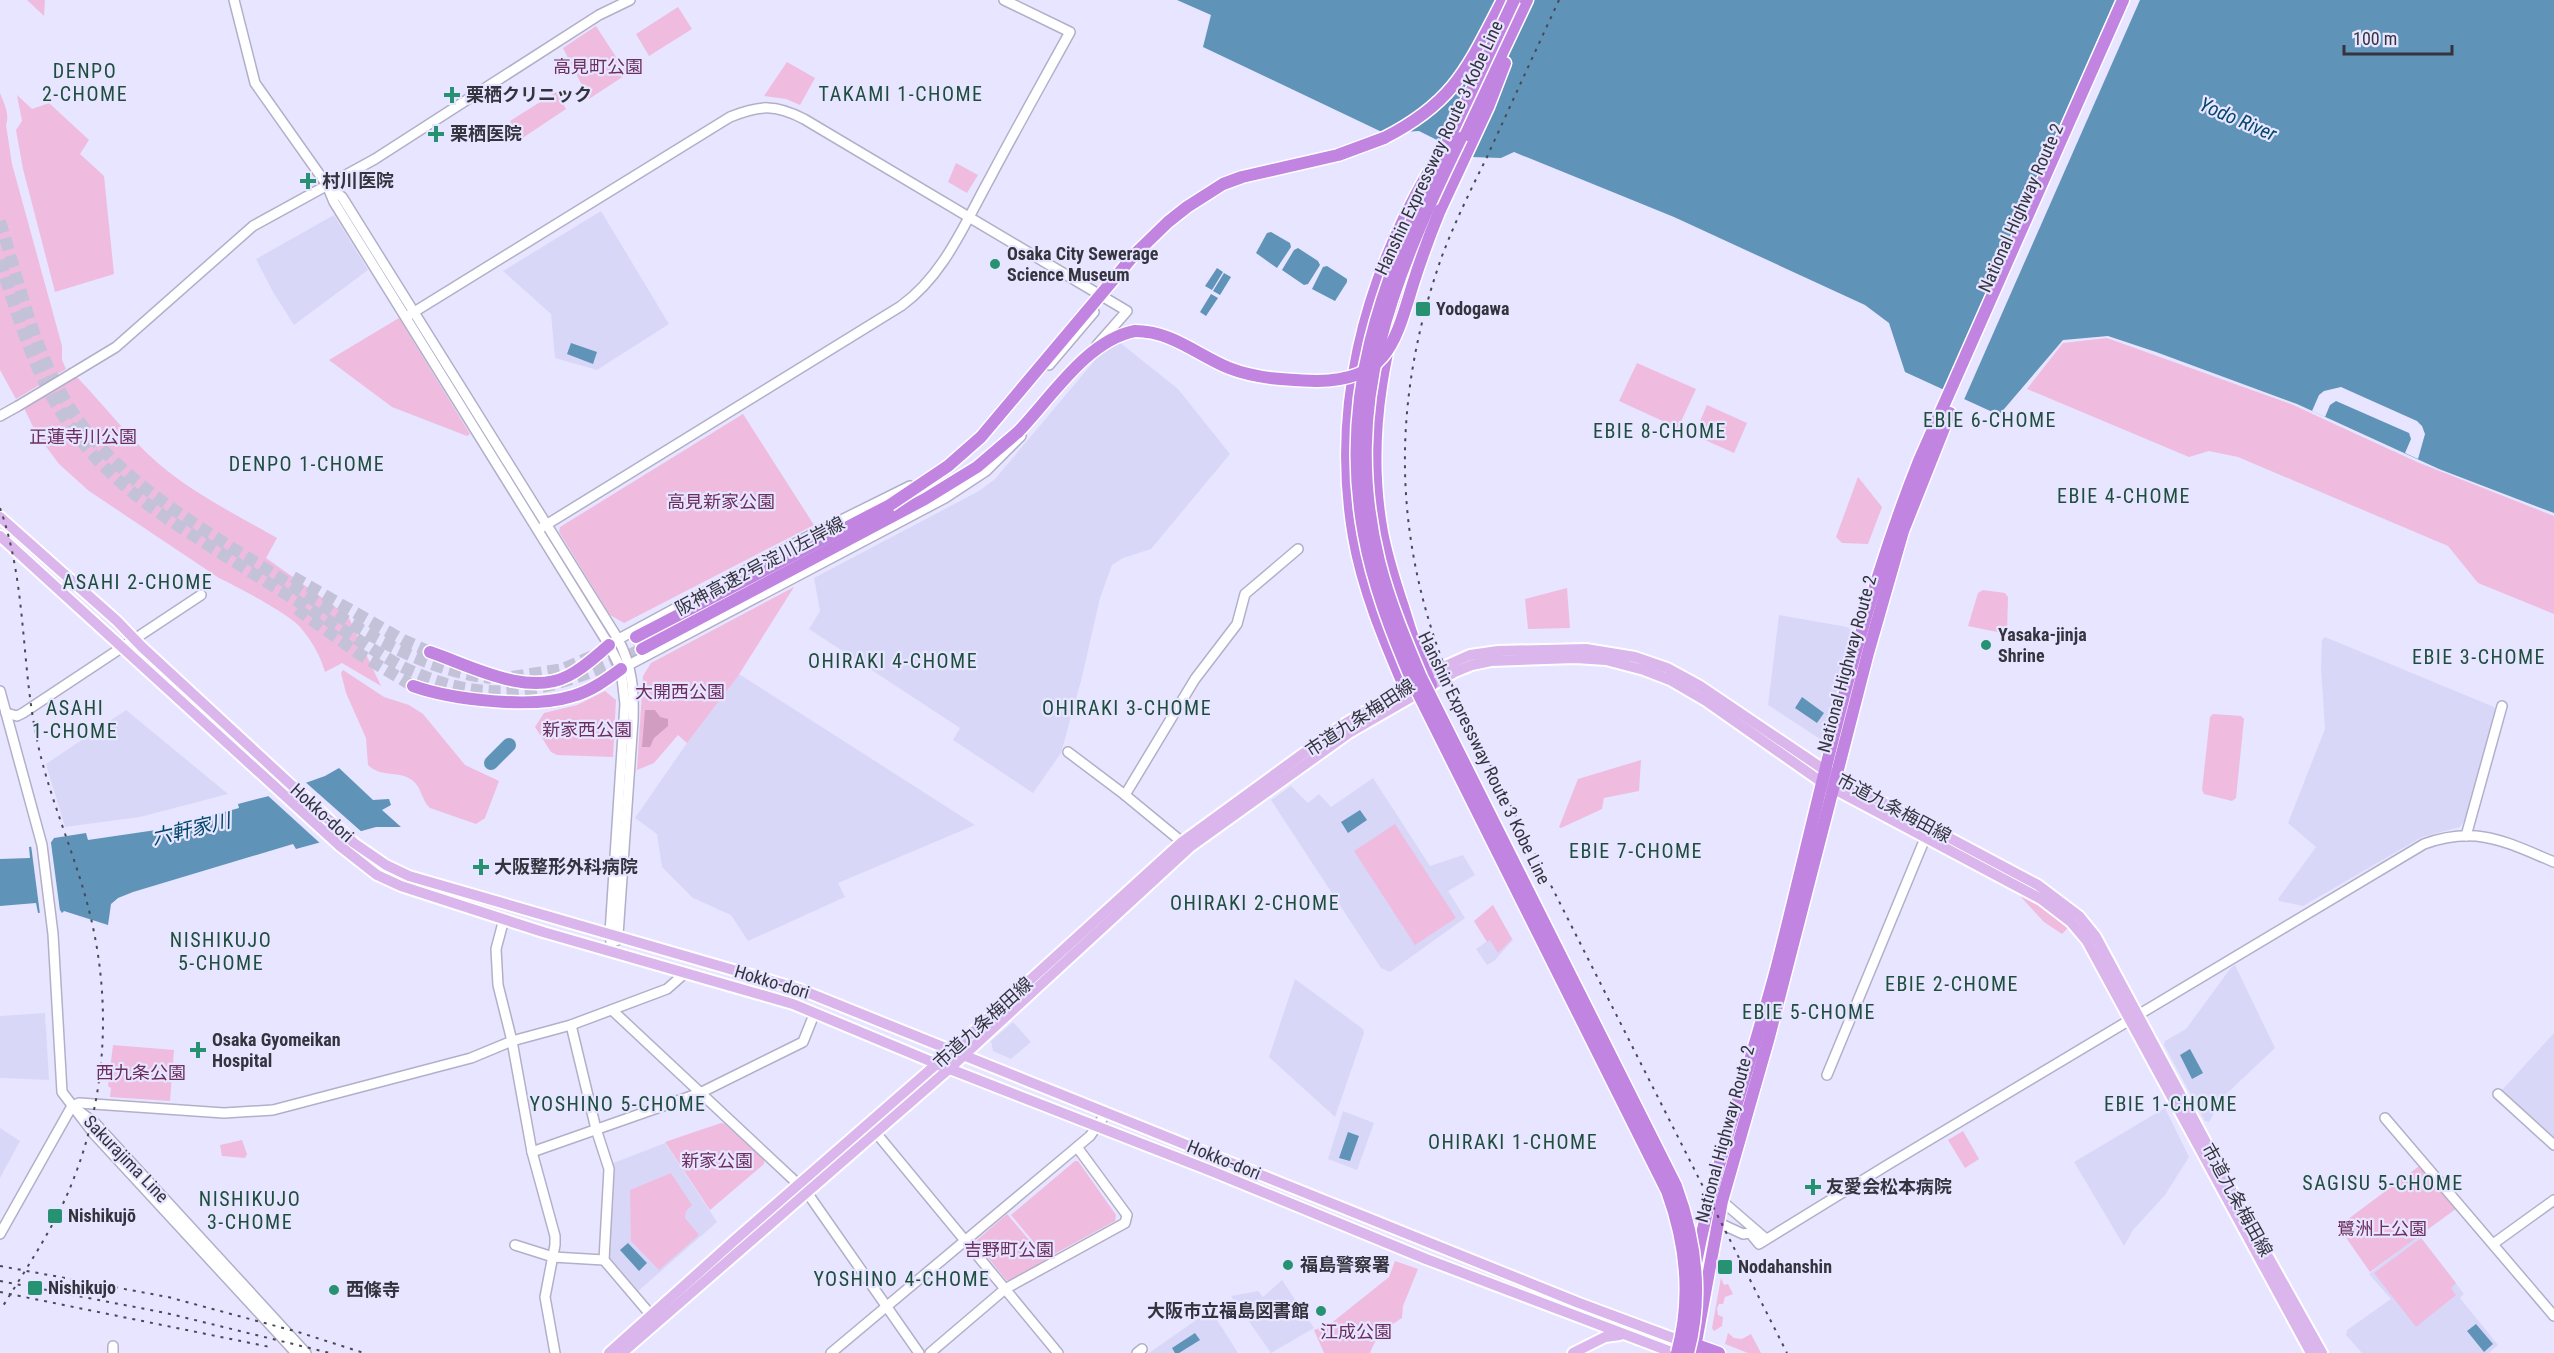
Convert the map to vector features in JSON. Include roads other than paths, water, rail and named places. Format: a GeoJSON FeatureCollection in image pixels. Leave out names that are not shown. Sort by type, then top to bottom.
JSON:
{"type":"FeatureCollection","features":[{"type":"Feature","properties":{"kind":"highway"},"geometry":{"type":"LineString","coordinates":[[893,510],[981,437],[1136,254],[1168,222],[1202,196],[1223,184],[1261,171],[1350,151],[1384,138],[1420,117],[1449,92],[1460,78],[1503,0]]}},
{"type":"Feature","properties":{"kind":"highway","name":"Hanshin Expressway Route 3 Kobe Line"},"geometry":{"type":"LineString","coordinates":[[1514,0],[1405,260],[1377,349],[1370,387],[1365,461],[1372,531],[1388,593],[1425,686],[1676,1186],[1688,1223],[1696,1274],[1693,1350]]}},
{"type":"Feature","properties":{"kind":"highway","name":"National Highway Route 2"},"geometry":{"type":"LineString","coordinates":[[1677,1350],[1715,1183],[1829,780],[1903,531],[1947,411],[2123,0]]}},
{"type":"Feature","properties":{"kind":"highway","name":"National Highway Route 2"},"geometry":{"type":"LineString","coordinates":[[1947,411],[2132,0]]}},
{"type":"Feature","properties":{"kind":"highway"},"geometry":{"type":"LineString","coordinates":[[893,510],[953,483],[1000,450],[1095,350],[1104,342],[1124,333],[1135,331],[1159,333],[1231,369],[1265,377],[1336,380],[1358,375],[1374,366],[1387,352],[1398,331],[1429,236],[1488,107],[1525,5]]}},
{"type":"Feature","properties":{"kind":"highway","name":"Hanshin Expressway Route 3 Kobe Line"},"geometry":{"type":"LineString","coordinates":[[1525,5],[1457,134],[1395,260],[1368,345],[1357,430],[1357,480],[1364,534],[1380,597],[1412,681],[1646,1143],[1667,1191],[1679,1226],[1685,1264],[1685,1312],[1677,1350]]}},
{"type":"Feature","properties":{"kind":"highway"},"geometry":{"type":"LineString","coordinates":[[1429,680],[1393,577],[1382,533],[1376,463],[1381,381],[1388,345],[1407,277],[1457,134]]}},
{"type":"Feature","properties":{"kind":"highway"},"geometry":{"type":"LineString","coordinates":[[1405,688],[1388,648],[1363,574],[1349,499],[1347,433],[1352,378],[1369,306],[1385,259],[1412,200],[1457,134]]}},
{"type":"Feature","properties":{"kind":"highway","name":"阪神高速2号淀川左岸線"},"geometry":{"type":"LineString","coordinates":[[639,643],[893,510]]}},
{"type":"Feature","properties":{"kind":"highway"},"geometry":{"type":"LineString","coordinates":[[430,652],[511,680],[535,684],[567,677],[613,642]]}},
{"type":"Feature","properties":{"kind":"highway"},"geometry":{"type":"LineString","coordinates":[[413,686],[431,693],[469,699],[540,702],[586,691],[625,666]]}},
{"type":"Feature","properties":{"kind":"highway","name":"National Highway Route 2"},"geometry":{"type":"LineString","coordinates":[[1693,1350],[1722,1200],[1769,1037],[1829,780]]}},
{"type":"Feature","properties":{"kind":"highway"},"geometry":{"type":"LineString","coordinates":[[1677,1350],[1719,1353]]}},
{"type":"Feature","properties":{"kind":"main road","name":"Hokko-dori"},"geometry":{"type":"LineString","coordinates":[[0,517],[135,638],[354,843],[409,876],[799,988],[1579,1303],[1677,1350]]}},
{"type":"Feature","properties":{"kind":"main road","name":"Hokko-dori"},"geometry":{"type":"LineString","coordinates":[[0,536],[359,862],[401,886],[815,1012],[937,1064],[1098,1126],[1426,1259],[1624,1335],[1677,1350]]}},
{"type":"Feature","properties":{"kind":"main road","name":"市道九条梅田線"},"geometry":{"type":"LineString","coordinates":[[609,1353],[650,1314],[873,1128],[950,1068],[1190,847],[1348,733],[1461,658],[1488,652],[1575,648],[1626,655],[1667,669],[1700,686],[1829,780],[2041,899],[2064,916],[2087,941],[2134,1017],[2322,1353]]}},
{"type":"Feature","properties":{"kind":"main road","name":"市道九条梅田線"},"geometry":{"type":"LineString","coordinates":[[873,1128],[951,1051],[1182,842],[1341,726],[1405,688],[1429,680]]}},
{"type":"Feature","properties":{"kind":"main road","name":"市道九条梅田線"},"geometry":{"type":"LineString","coordinates":[[1829,780],[2038,885],[2079,916],[2096,937],[2134,1017],[2311,1353]]}},
{"type":"Feature","properties":{"kind":"main road","name":"市道九条梅田線"},"geometry":{"type":"LineString","coordinates":[[622,1353],[803,1188]]}},
{"type":"Feature","properties":{"kind":"main road"},"geometry":{"type":"LineString","coordinates":[[1578,1350],[1589,1340],[1590,1331],[1582,1319]]}},
{"type":"Feature","properties":{"kind":"main road"},"geometry":{"type":"LineString","coordinates":[[1578,1350],[1610,1336],[1624,1335]]}},
{"type":"Feature","properties":{"kind":"street"},"geometry":{"type":"LineString","coordinates":[[234,0],[255,83],[327,185],[342,196],[410,315],[613,642],[625,666],[625,720],[612,951]]}},
{"type":"Feature","properties":{"kind":"street"},"geometry":{"type":"LineString","coordinates":[[0,416],[116,347],[247,230],[375,159],[599,15],[630,0]]}},
{"type":"Feature","properties":{"kind":"street"},"geometry":{"type":"LineString","coordinates":[[542,527],[915,296],[933,277],[1070,32],[1004,0]]}},
{"type":"Feature","properties":{"kind":"street"},"geometry":{"type":"LineString","coordinates":[[410,315],[730,117],[764,107],[778,108],[797,116],[1127,311],[1005,454],[970,483],[625,666]]}},
{"type":"Feature","properties":{"kind":"street"},"geometry":{"type":"LineString","coordinates":[[613,642],[939,469],[994,425],[1065,347],[1105,298]]}},
{"type":"Feature","properties":{"kind":"street"},"geometry":{"type":"LineString","coordinates":[[1125,795],[1195,679],[1237,624],[1242,597],[1298,549]]}},
{"type":"Feature","properties":{"kind":"street"},"geometry":{"type":"LineString","coordinates":[[6,713],[17,716],[201,595]]}},
{"type":"Feature","properties":{"kind":"street"},"geometry":{"type":"LineString","coordinates":[[0,691],[42,844],[51,913],[61,1086],[72,1106]]}},
{"type":"Feature","properties":{"kind":"street"},"geometry":{"type":"LineString","coordinates":[[2466,836],[2502,706]]}},
{"type":"Feature","properties":{"kind":"street"},"geometry":{"type":"LineString","coordinates":[[1068,752],[1182,842]]}},
{"type":"Feature","properties":{"kind":"street"},"geometry":{"type":"LineString","coordinates":[[1827,1074],[1926,836]]}},
{"type":"Feature","properties":{"kind":"street"},"geometry":{"type":"LineString","coordinates":[[1763,1241],[2414,850],[2438,840],[2466,836],[2492,837],[2554,862]]}},
{"type":"Feature","properties":{"kind":"street"},"geometry":{"type":"LineString","coordinates":[[504,919],[497,942],[495,968],[512,1041],[532,1152],[553,1225],[555,1245],[545,1297],[552,1350],[555,1353]]}},
{"type":"Feature","properties":{"kind":"street"},"geometry":{"type":"LineString","coordinates":[[0,1234],[72,1106],[85,1103],[224,1113],[273,1110],[471,1058],[512,1041],[571,1025],[667,989],[684,974]]}},
{"type":"Feature","properties":{"kind":"street"},"geometry":{"type":"LineString","coordinates":[[612,1010],[803,1188],[919,1353]]}},
{"type":"Feature","properties":{"kind":"street"},"geometry":{"type":"LineString","coordinates":[[532,1152],[700,1092],[803,1042],[815,1012]]}},
{"type":"Feature","properties":{"kind":"street"},"geometry":{"type":"LineString","coordinates":[[571,1025],[596,1129],[609,1169],[604,1260],[650,1314]]}},
{"type":"Feature","properties":{"kind":"street"},"geometry":{"type":"LineString","coordinates":[[2498,1094],[2554,1145]]}},
{"type":"Feature","properties":{"kind":"street","name":"Sakurajima Line"},"geometry":{"type":"LineString","coordinates":[[72,1106],[94,1134],[296,1353]]}},
{"type":"Feature","properties":{"kind":"street","name":"Sakurajima Line"},"geometry":{"type":"LineString","coordinates":[[72,1106],[95,1123],[306,1353]]}},
{"type":"Feature","properties":{"kind":"street"},"geometry":{"type":"LineString","coordinates":[[831,1353],[1077,1147],[1098,1126],[1107,1112]]}},
{"type":"Feature","properties":{"kind":"street"},"geometry":{"type":"LineString","coordinates":[[2385,1118],[2554,1316]]}},
{"type":"Feature","properties":{"kind":"street"},"geometry":{"type":"LineString","coordinates":[[873,1128],[1058,1353]]}},
{"type":"Feature","properties":{"kind":"street"},"geometry":{"type":"LineString","coordinates":[[930,1353],[1005,1290],[1125,1223],[1128,1218],[1077,1147]]}},
{"type":"Feature","properties":{"kind":"street"},"geometry":{"type":"LineString","coordinates":[[1722,1200],[1763,1241]]}},
{"type":"Feature","properties":{"kind":"street"},"geometry":{"type":"LineString","coordinates":[[2493,1244],[2554,1200]]}},
{"type":"Feature","properties":{"kind":"street"},"geometry":{"type":"LineString","coordinates":[[1719,1223],[1743,1234],[1750,1233],[1763,1241]]}},
{"type":"Feature","properties":{"kind":"street"},"geometry":{"type":"LineString","coordinates":[[515,1245],[553,1257],[604,1260]]}},
{"type":"Feature","properties":{"kind":"water","name":"Yodo River"},"geometry":{"type":"Polygon","coordinates":[[[1177,0],[2554,0],[2554,513],[2439,469],[2297,404],[2108,336],[2063,340],[1999,415],[1905,372],[1889,323],[1865,305],[1674,217],[1514,152],[1501,158],[1471,157],[1419,131],[1384,133],[1203,47],[1211,15],[1177,0]]]}},
{"type":"Feature","properties":{"kind":"water"},"geometry":{"type":"Polygon","coordinates":[[[1271,232],[1290,243],[1291,247],[1277,268],[1256,253],[1267,233],[1271,232]]]}},
{"type":"Feature","properties":{"kind":"water"},"geometry":{"type":"Polygon","coordinates":[[[1298,248],[1318,261],[1320,265],[1308,284],[1304,285],[1282,270],[1294,250],[1298,248]]]}},
{"type":"Feature","properties":{"kind":"water"},"geometry":{"type":"Polygon","coordinates":[[[1327,266],[1347,279],[1335,301],[1312,289],[1323,267],[1327,266]]]}},
{"type":"Feature","properties":{"kind":"water"},"geometry":{"type":"Polygon","coordinates":[[[1217,268],[1223,272],[1212,290],[1205,286],[1217,268]]]}},
{"type":"Feature","properties":{"kind":"water"},"geometry":{"type":"Polygon","coordinates":[[[1224,273],[1231,277],[1220,295],[1213,291],[1224,273]]]}},
{"type":"Feature","properties":{"kind":"water"},"geometry":{"type":"Polygon","coordinates":[[[1211,294],[1218,298],[1206,316],[1200,312],[1211,294]]]}},
{"type":"Feature","properties":{"kind":"water"},"geometry":{"type":"Polygon","coordinates":[[[571,343],[597,352],[593,364],[567,354],[571,343]]]}},
{"type":"Feature","properties":{"kind":"water"},"geometry":{"type":"Polygon","coordinates":[[[1802,697],[1824,713],[1817,723],[1795,708],[1802,697]]]}},
{"type":"Feature","properties":{"kind":"water","name":"六軒家川"},"geometry":{"type":"Polygon","coordinates":[[[339,768],[373,800],[389,799],[391,805],[382,810],[401,827],[376,827],[296,849],[293,844],[133,892],[118,898],[111,904],[108,925],[64,911],[62,913],[60,910],[38,913],[36,903],[0,906],[0,859],[30,858],[29,847],[50,844],[54,838],[86,833],[88,840],[163,829],[239,808],[238,804],[269,796],[325,776],[339,768]]]}},
{"type":"Feature","properties":{"kind":"water"},"geometry":{"type":"Polygon","coordinates":[[[1360,810],[1367,820],[1348,833],[1341,822],[1360,810]]]}},
{"type":"Feature","properties":{"kind":"water"},"geometry":{"type":"Polygon","coordinates":[[[2190,1049],[2203,1073],[2192,1079],[2180,1055],[2190,1049]]]}},
{"type":"Feature","properties":{"kind":"water"},"geometry":{"type":"Polygon","coordinates":[[[1348,1132],[1359,1136],[1350,1161],[1339,1158],[1348,1132]]]}},
{"type":"Feature","properties":{"kind":"water"},"geometry":{"type":"Polygon","coordinates":[[[628,1243],[647,1263],[639,1271],[620,1250],[628,1243]]]}},
{"type":"Feature","properties":{"kind":"water"},"geometry":{"type":"Polygon","coordinates":[[[2476,1324],[2493,1344],[2484,1352],[2467,1331],[2476,1324]]]}},
{"type":"Feature","properties":{"kind":"water"},"geometry":{"type":"Polygon","coordinates":[[[1195,1333],[1200,1340],[1179,1353],[1175,1353],[1172,1348],[1195,1333]]]}},
{"type":"Feature","properties":{"kind":"waterway"},"geometry":{"type":"LineString","coordinates":[[491,763],[509,745]]}},
{"type":"Feature","properties":{"kind":"tunnel"},"geometry":{"type":"LineString","coordinates":[[0,221],[29,319],[48,366],[72,411],[114,461],[163,502],[190,521],[376,638],[432,664],[461,673],[491,678]]}},
{"type":"Feature","properties":{"kind":"tunnel"},"geometry":{"type":"LineString","coordinates":[[0,260],[13,303],[41,375],[58,407],[78,437],[102,465],[132,492],[168,519],[380,654],[432,679],[463,688],[493,691],[522,690],[552,685],[581,676],[642,649]]}},
{"type":"Feature","properties":{"kind":"tunnel"},"geometry":{"type":"LineString","coordinates":[[293,577],[403,640],[430,652]]}},
{"type":"Feature","properties":{"kind":"tunnel"},"geometry":{"type":"LineString","coordinates":[[297,609],[358,653],[413,686]]}},
{"type":"Feature","properties":{"kind":"tunnel"},"geometry":{"type":"LineString","coordinates":[[512,677],[563,669],[636,637]]}},
{"type":"Feature","properties":{"kind":"railway"},"geometry":{"type":"LineString","coordinates":[[1559,0],[1452,231],[1424,316],[1412,375],[1406,433],[1406,490],[1412,547],[1424,604],[1443,661],[1467,719],[1787,1353]]}},
{"type":"Feature","properties":{"kind":"railway"},"geometry":{"type":"LineString","coordinates":[[0,508],[19,592],[36,735],[46,777],[86,899],[101,977],[103,1017],[102,1056],[97,1095],[76,1171],[54,1221],[3,1306]]}},
{"type":"Feature","properties":{"kind":"railway"},"geometry":{"type":"LineString","coordinates":[[0,1266],[168,1297],[298,1332],[364,1353]]}},
{"type":"Feature","properties":{"kind":"railway"},"geometry":{"type":"LineString","coordinates":[[0,1281],[166,1313],[330,1353]]}},
{"type":"Feature","properties":{"kind":"railway"},"geometry":{"type":"LineString","coordinates":[[0,1292],[270,1347]]}},
{"type":"Feature","properties":{"kind":"place","name":"栗栖クリニック"},"geometry":{"type":"Point","coordinates":[452,95]}},
{"type":"Feature","properties":{"kind":"place","name":"栗栖医院"},"geometry":{"type":"Point","coordinates":[436,134]}},
{"type":"Feature","properties":{"kind":"place","name":"村川医院"},"geometry":{"type":"Point","coordinates":[308,181]}},
{"type":"Feature","properties":{"kind":"place","name":"Osaka City Sewerage Science Museum"},"geometry":{"type":"Point","coordinates":[995,264]}},
{"type":"Feature","properties":{"kind":"place","name":"Yodogawa"},"geometry":{"type":"Point","coordinates":[1423,309]}},
{"type":"Feature","properties":{"kind":"place","name":"Yasaka-jinja Shrine"},"geometry":{"type":"Point","coordinates":[1986,645]}},
{"type":"Feature","properties":{"kind":"place","name":"大阪整形外科病院"},"geometry":{"type":"Point","coordinates":[481,867]}},
{"type":"Feature","properties":{"kind":"place","name":"Osaka Gyomeikan Hospital"},"geometry":{"type":"Point","coordinates":[198,1050]}},
{"type":"Feature","properties":{"kind":"place","name":"友愛会松本病院"},"geometry":{"type":"Point","coordinates":[1813,1187]}},
{"type":"Feature","properties":{"kind":"place","name":"Nishikujō"},"geometry":{"type":"Point","coordinates":[55,1216]}},
{"type":"Feature","properties":{"kind":"place","name":"福島警察署"},"geometry":{"type":"Point","coordinates":[1288,1265]}},
{"type":"Feature","properties":{"kind":"place","name":"Nodahanshin"},"geometry":{"type":"Point","coordinates":[1725,1267]}},
{"type":"Feature","properties":{"kind":"place","name":"Nishikujo"},"geometry":{"type":"Point","coordinates":[35,1288]}},
{"type":"Feature","properties":{"kind":"place","name":"西條寺"},"geometry":{"type":"Point","coordinates":[334,1290]}},
{"type":"Feature","properties":{"kind":"place","name":"大阪市立福島図書館"},"geometry":{"type":"Point","coordinates":[1321,1311]}},
{"type":"Feature","properties":{"kind":"district","name":"DENPO 2-CHOME"},"geometry":{"type":"Point","coordinates":[85,82]}},
{"type":"Feature","properties":{"kind":"district","name":"TAKAMI 1-CHOME"},"geometry":{"type":"Point","coordinates":[901,94]}},
{"type":"Feature","properties":{"kind":"district","name":"EBIE 6-CHOME"},"geometry":{"type":"Point","coordinates":[1990,420]}},
{"type":"Feature","properties":{"kind":"district","name":"EBIE 8-CHOME"},"geometry":{"type":"Point","coordinates":[1660,431]}},
{"type":"Feature","properties":{"kind":"district","name":"DENPO 1-CHOME"},"geometry":{"type":"Point","coordinates":[307,464]}},
{"type":"Feature","properties":{"kind":"district","name":"EBIE 4-CHOME"},"geometry":{"type":"Point","coordinates":[2124,496]}},
{"type":"Feature","properties":{"kind":"district","name":"ASAHI 2-CHOME"},"geometry":{"type":"Point","coordinates":[138,582]}},
{"type":"Feature","properties":{"kind":"district","name":"EBIE 3-CHOME"},"geometry":{"type":"Point","coordinates":[2479,657]}},
{"type":"Feature","properties":{"kind":"district","name":"OHIRAKI 4-CHOME"},"geometry":{"type":"Point","coordinates":[893,661]}},
{"type":"Feature","properties":{"kind":"district","name":"OHIRAKI 3-CHOME"},"geometry":{"type":"Point","coordinates":[1127,708]}},
{"type":"Feature","properties":{"kind":"district","name":"ASAHI 1-CHOME"},"geometry":{"type":"Point","coordinates":[75,720]}},
{"type":"Feature","properties":{"kind":"district","name":"EBIE 7-CHOME"},"geometry":{"type":"Point","coordinates":[1636,851]}},
{"type":"Feature","properties":{"kind":"district","name":"OHIRAKI 2-CHOME"},"geometry":{"type":"Point","coordinates":[1255,903]}},
{"type":"Feature","properties":{"kind":"district","name":"NISHIKUJO 5-CHOME"},"geometry":{"type":"Point","coordinates":[221,952]}},
{"type":"Feature","properties":{"kind":"district","name":"EBIE 2-CHOME"},"geometry":{"type":"Point","coordinates":[1952,984]}},
{"type":"Feature","properties":{"kind":"district","name":"EBIE 5-CHOME"},"geometry":{"type":"Point","coordinates":[1809,1012]}},
{"type":"Feature","properties":{"kind":"district","name":"YOSHINO 5-CHOME"},"geometry":{"type":"Point","coordinates":[618,1104]}},
{"type":"Feature","properties":{"kind":"district","name":"EBIE 1-CHOME"},"geometry":{"type":"Point","coordinates":[2171,1104]}},
{"type":"Feature","properties":{"kind":"district","name":"OHIRAKI 1-CHOME"},"geometry":{"type":"Point","coordinates":[1513,1142]}},
{"type":"Feature","properties":{"kind":"district","name":"SAGISU 5-CHOME"},"geometry":{"type":"Point","coordinates":[2383,1183]}},
{"type":"Feature","properties":{"kind":"district","name":"NISHIKUJO 3-CHOME"},"geometry":{"type":"Point","coordinates":[250,1210]}},
{"type":"Feature","properties":{"kind":"district","name":"YOSHINO 4-CHOME"},"geometry":{"type":"Point","coordinates":[902,1279]}},
{"type":"Feature","properties":{"kind":"park label","name":"高見町公園"},"geometry":{"type":"Point","coordinates":[598,67]}},
{"type":"Feature","properties":{"kind":"park label","name":"正蓮寺川公園"},"geometry":{"type":"Point","coordinates":[83,437]}},
{"type":"Feature","properties":{"kind":"park label","name":"高見新家公園"},"geometry":{"type":"Point","coordinates":[721,502]}},
{"type":"Feature","properties":{"kind":"park label","name":"大開西公園"},"geometry":{"type":"Point","coordinates":[680,692]}},
{"type":"Feature","properties":{"kind":"park label","name":"新家西公園"},"geometry":{"type":"Point","coordinates":[587,730]}},
{"type":"Feature","properties":{"kind":"park label","name":"西九条公園"},"geometry":{"type":"Point","coordinates":[141,1073]}},
{"type":"Feature","properties":{"kind":"park label","name":"新家公園"},"geometry":{"type":"Point","coordinates":[717,1161]}},
{"type":"Feature","properties":{"kind":"park label","name":"鷺洲上公園"},"geometry":{"type":"Point","coordinates":[2382,1229]}},
{"type":"Feature","properties":{"kind":"park label","name":"吉野町公園"},"geometry":{"type":"Point","coordinates":[1009,1250]}},
{"type":"Feature","properties":{"kind":"park label","name":"江成公園"},"geometry":{"type":"Point","coordinates":[1356,1332]}}]}
